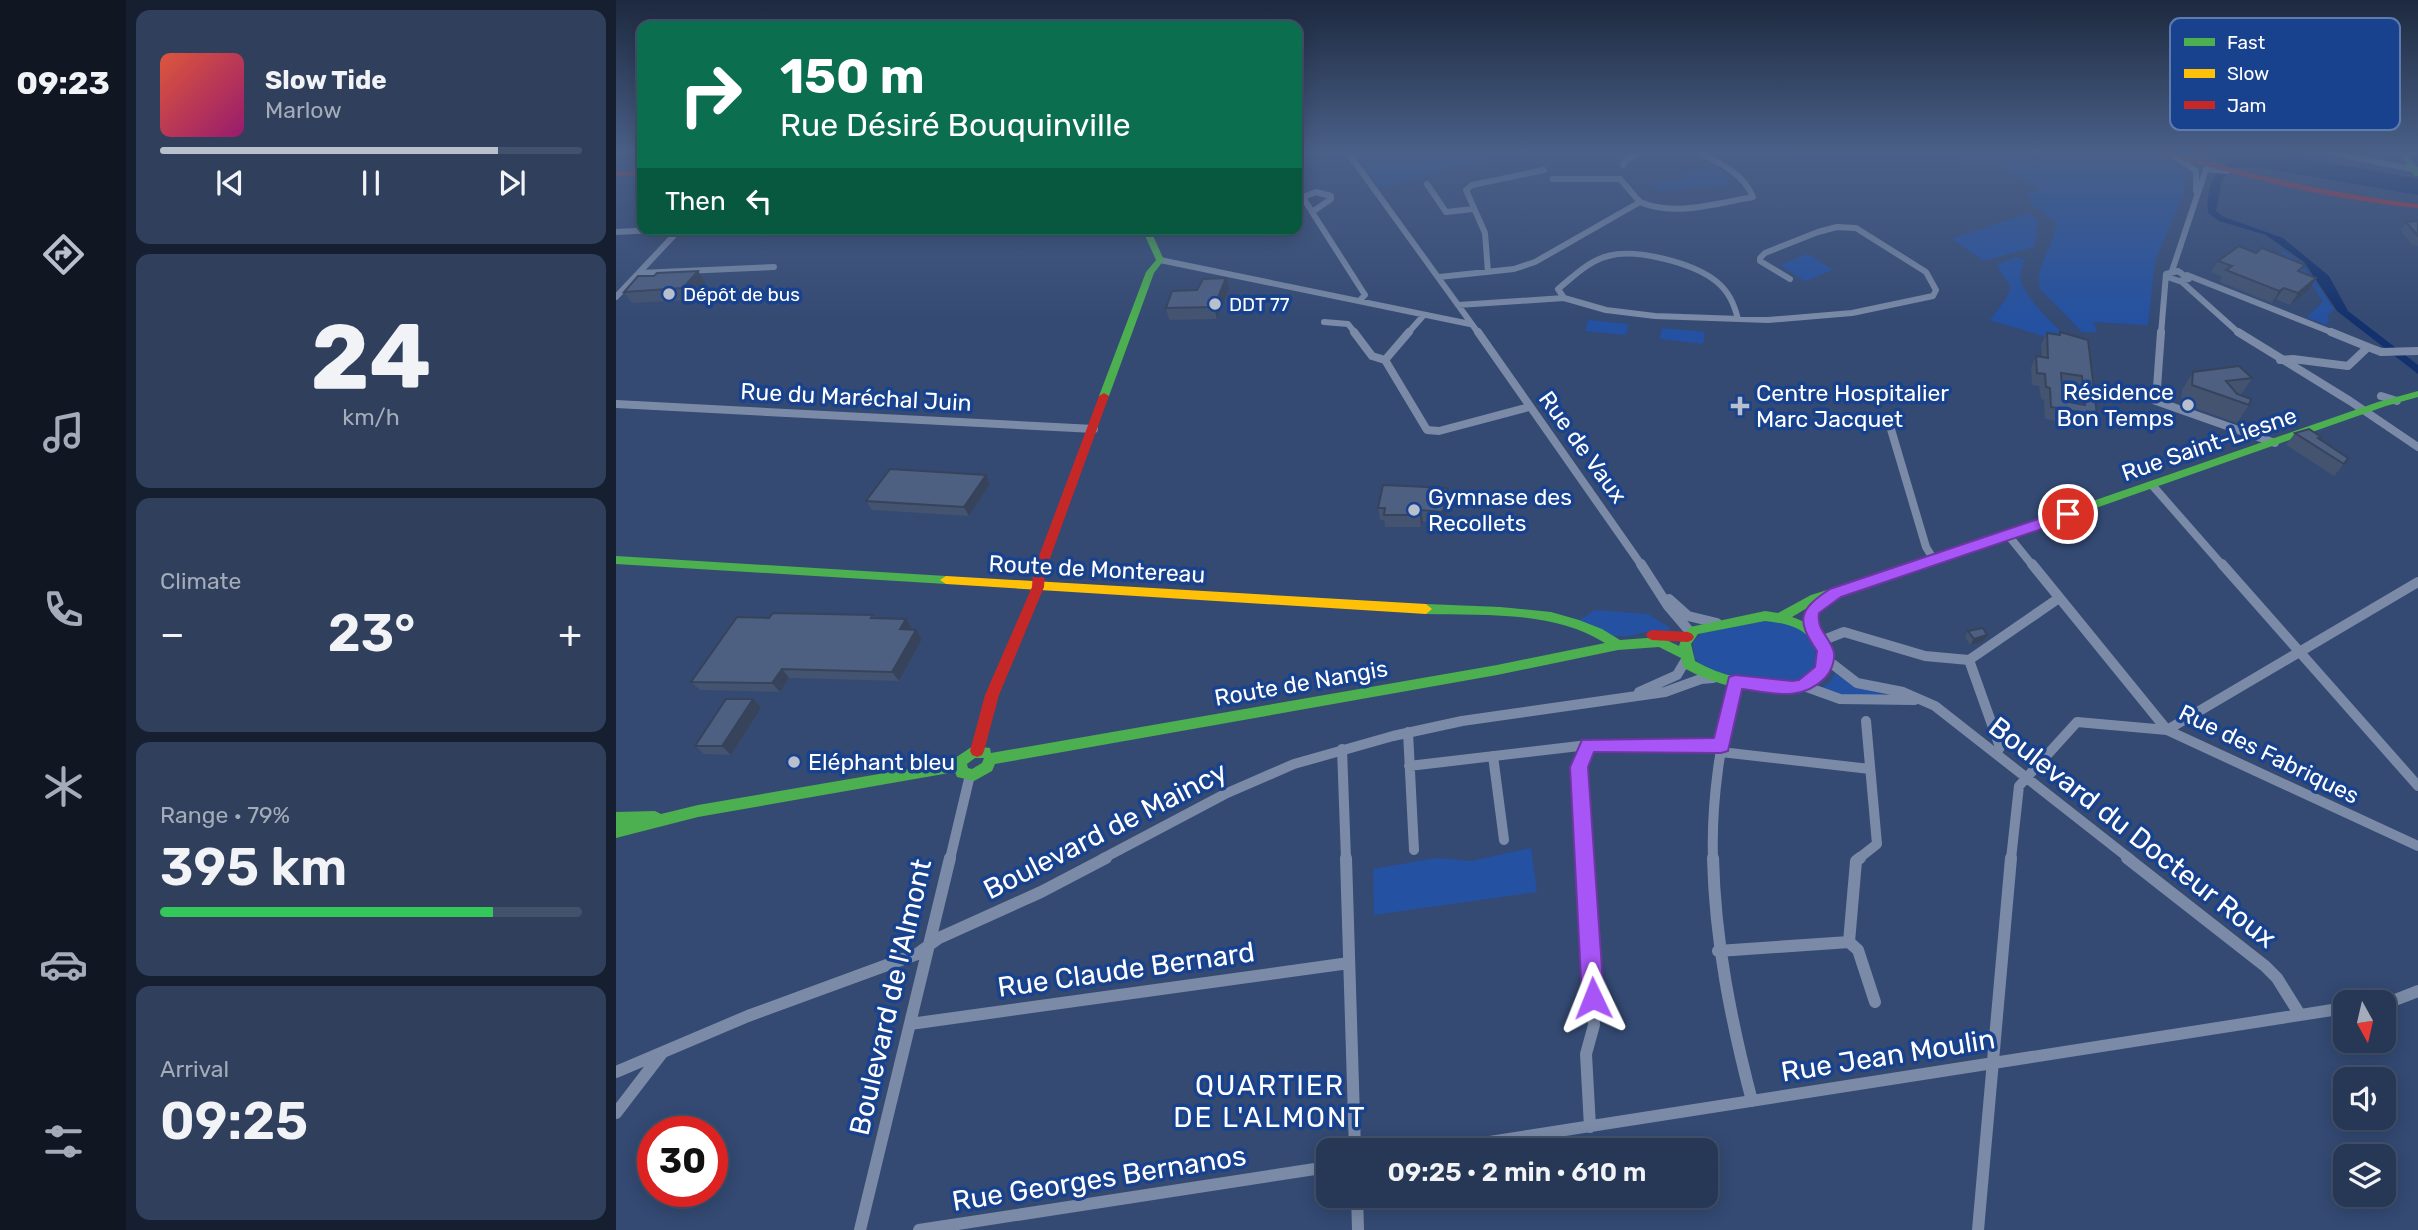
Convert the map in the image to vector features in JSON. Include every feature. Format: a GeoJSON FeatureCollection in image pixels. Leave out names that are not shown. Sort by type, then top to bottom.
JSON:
{"type":"FeatureCollection","features":[{"type":"Feature","properties":{"kind":"main road"},"geometry":{"type":"LineString","coordinates":[[977,751],[976,742],[1004,666],[1038,587],[1039,572],[1150,272],[1160,260],[1148,235]]}},
{"type":"Feature","properties":{"kind":"main road","name":"Rue Saint-Liesne"},"geometry":{"type":"LineString","coordinates":[[1781,617],[1809,600],[2008,535],[2418,394]]}},
{"type":"Feature","properties":{"kind":"main road","name":"Route de Montereau"},"geometry":{"type":"LineString","coordinates":[[616,560],[1516,614],[1545,617],[1574,625],[1611,638],[1618,645]]}},
{"type":"Feature","properties":{"kind":"main road","name":"Rue Saint-Liesne"},"geometry":{"type":"LineString","coordinates":[[1812,631],[1812,610],[1835,593]]}},
{"type":"Feature","properties":{"kind":"main road","name":"Route de Nangis"},"geometry":{"type":"LineString","coordinates":[[1618,645],[1643,636],[1689,635],[1702,626],[1765,616],[1781,617]]}},
{"type":"Feature","properties":{"kind":"main road"},"geometry":{"type":"LineString","coordinates":[[1715,678],[1734,685],[1792,688],[1804,686],[1822,671],[1826,659],[1821,642],[1812,631],[1781,617]]}},
{"type":"Feature","properties":{"kind":"main road"},"geometry":{"type":"LineString","coordinates":[[1574,625],[1584,652]]}},
{"type":"Feature","properties":{"kind":"main road"},"geometry":{"type":"LineString","coordinates":[[1686,656],[1689,635]]}},
{"type":"Feature","properties":{"kind":"main road","name":"Route de Nangis"},"geometry":{"type":"LineString","coordinates":[[990,759],[1618,645],[1660,642],[1686,656],[1695,668],[1715,678]]}},
{"type":"Feature","properties":{"kind":"main road"},"geometry":{"type":"LineString","coordinates":[[616,831],[666,818],[960,764],[969,754],[977,751],[987,753],[990,759],[984,770],[970,775],[960,771],[960,764]]}},
{"type":"Feature","properties":{"kind":"main road"},"geometry":{"type":"LineString","coordinates":[[616,818],[666,818]]}},
{"type":"Feature","properties":{"kind":"street"},"geometry":{"type":"LineString","coordinates":[[1309,207],[1365,295],[1359,301]]}},
{"type":"Feature","properties":{"kind":"street"},"geometry":{"type":"LineString","coordinates":[[1312,212],[1319,207]]}},
{"type":"Feature","properties":{"kind":"street","name":"Rue de Vaux"},"geometry":{"type":"LineString","coordinates":[[1388,207],[1662,594],[1688,616],[1719,623]]}},
{"type":"Feature","properties":{"kind":"street"},"geometry":{"type":"LineString","coordinates":[[1443,207],[1446,212],[1473,209],[1485,233],[1484,252],[1488,272]]}},
{"type":"Feature","properties":{"kind":"street"},"geometry":{"type":"LineString","coordinates":[[1439,277],[1514,269],[1535,262],[1631,207]]}},
{"type":"Feature","properties":{"kind":"street"},"geometry":{"type":"LineString","coordinates":[[1652,207],[1681,207]]}},
{"type":"Feature","properties":{"kind":"street"},"geometry":{"type":"LineString","coordinates":[[2193,207],[2170,274],[2156,401],[2275,443]]}},
{"type":"Feature","properties":{"kind":"street"},"geometry":{"type":"LineString","coordinates":[[1458,305],[1564,298],[1605,310],[1656,316],[1768,320],[1852,313],[1933,296],[1937,290],[1926,272],[1856,228],[1837,227],[1765,253],[1760,258],[1760,261],[1790,279]]}},
{"type":"Feature","properties":{"kind":"street"},"geometry":{"type":"LineString","coordinates":[[616,232],[637,231]]}},
{"type":"Feature","properties":{"kind":"street"},"geometry":{"type":"LineString","coordinates":[[616,297],[674,235]]}},
{"type":"Feature","properties":{"kind":"street"},"geometry":{"type":"LineString","coordinates":[[1564,298],[1558,289],[1595,261],[1614,254],[1632,254],[1695,267],[1726,290],[1737,310],[1738,319]]}},
{"type":"Feature","properties":{"kind":"street"},"geometry":{"type":"LineString","coordinates":[[1160,260],[1471,324]]}},
{"type":"Feature","properties":{"kind":"street"},"geometry":{"type":"LineString","coordinates":[[639,273],[774,267]]}},
{"type":"Feature","properties":{"kind":"street"},"geometry":{"type":"LineString","coordinates":[[2170,274],[2381,352],[2418,351]]}},
{"type":"Feature","properties":{"kind":"street"},"geometry":{"type":"LineString","coordinates":[[2185,279],[2243,337],[2418,447]]}},
{"type":"Feature","properties":{"kind":"street"},"geometry":{"type":"LineString","coordinates":[[1385,359],[1423,316]]}},
{"type":"Feature","properties":{"kind":"street"},"geometry":{"type":"LineString","coordinates":[[1324,322],[1348,324],[1372,356],[1385,359]]}},
{"type":"Feature","properties":{"kind":"street"},"geometry":{"type":"LineString","coordinates":[[2283,360],[2348,366],[2368,347]]}},
{"type":"Feature","properties":{"kind":"street"},"geometry":{"type":"LineString","coordinates":[[1385,359],[1404,397],[1427,430],[1439,431],[1529,407]]}},
{"type":"Feature","properties":{"kind":"street"},"geometry":{"type":"LineString","coordinates":[[2381,396],[2397,401]]}},
{"type":"Feature","properties":{"kind":"street","name":"Rue du Maréchal Juin"},"geometry":{"type":"LineString","coordinates":[[616,404],[1094,429]]}},
{"type":"Feature","properties":{"kind":"street"},"geometry":{"type":"LineString","coordinates":[[1880,420],[1889,426],[1926,547],[1934,560]]}},
{"type":"Feature","properties":{"kind":"street"},"geometry":{"type":"LineString","coordinates":[[2152,485],[2418,786]]}},
{"type":"Feature","properties":{"kind":"street","name":"Rue des Fabriques"},"geometry":{"type":"LineString","coordinates":[[2008,535],[2167,730],[2418,848]]}},
{"type":"Feature","properties":{"kind":"street"},"geometry":{"type":"LineString","coordinates":[[1978,1230],[2019,786],[2077,722],[2167,730],[2418,582]]}},
{"type":"Feature","properties":{"kind":"street","name":"Rue de Vaux"},"geometry":{"type":"LineString","coordinates":[[1662,594],[1677,619],[1689,628],[1689,635]]}},
{"type":"Feature","properties":{"kind":"street"},"geometry":{"type":"LineString","coordinates":[[1821,642],[1844,632],[1925,656],[1969,660],[2059,598]]}},
{"type":"Feature","properties":{"kind":"street","name":"Boulevard de Maincy"},"geometry":{"type":"LineString","coordinates":[[1636,694],[1677,675],[1686,656]]}},
{"type":"Feature","properties":{"kind":"street","name":"Boulevard du Docteur Roux"},"geometry":{"type":"LineString","coordinates":[[1826,659],[1857,684],[1903,692],[1934,706],[2265,967],[2277,978],[2300,1015]]}},
{"type":"Feature","properties":{"kind":"street"},"geometry":{"type":"LineString","coordinates":[[1969,660],[2000,747],[1996,754]]}},
{"type":"Feature","properties":{"kind":"street","name":"Boulevard de Maincy"},"geometry":{"type":"LineString","coordinates":[[616,1072],[748,1016],[917,954],[939,938],[1041,892],[1225,794],[1294,764],[1342,749],[1462,721],[1587,705],[1636,694],[1665,692],[1690,684],[1701,677],[1715,678]]}},
{"type":"Feature","properties":{"kind":"street"},"geometry":{"type":"LineString","coordinates":[[1734,685],[1716,772],[1712,891],[1718,951],[1736,1044],[1752,1101]]}},
{"type":"Feature","properties":{"kind":"street"},"geometry":{"type":"LineString","coordinates":[[1804,686],[1840,699],[1923,701]]}},
{"type":"Feature","properties":{"kind":"street"},"geometry":{"type":"LineString","coordinates":[[1849,942],[1856,861],[1877,844],[1866,721]]}},
{"type":"Feature","properties":{"kind":"street"},"geometry":{"type":"LineString","coordinates":[[1408,733],[1414,850]]}},
{"type":"Feature","properties":{"kind":"street"},"geometry":{"type":"LineString","coordinates":[[1588,745],[1579,767],[1594,1025],[1586,1054],[1590,1127]]}},
{"type":"Feature","properties":{"kind":"street"},"geometry":{"type":"LineString","coordinates":[[1409,766],[1588,745],[1721,748],[1870,769]]}},
{"type":"Feature","properties":{"kind":"street"},"geometry":{"type":"LineString","coordinates":[[1342,749],[1356,1138]]}},
{"type":"Feature","properties":{"kind":"street"},"geometry":{"type":"LineString","coordinates":[[1493,756],[1504,840]]}},
{"type":"Feature","properties":{"kind":"street","name":"Boulevard de l'Almont"},"geometry":{"type":"LineString","coordinates":[[860,1230],[970,775]]}},
{"type":"Feature","properties":{"kind":"street"},"geometry":{"type":"LineString","coordinates":[[1718,951],[1849,942],[1858,950],[1875,1002]]}},
{"type":"Feature","properties":{"kind":"street","name":"Rue Claude Bernard"},"geometry":{"type":"LineString","coordinates":[[910,1024],[1349,963]]}},
{"type":"Feature","properties":{"kind":"street"},"geometry":{"type":"LineString","coordinates":[[2396,997],[2418,991]]}},
{"type":"Feature","properties":{"kind":"street","name":"Rue Jean Moulin"},"geometry":{"type":"LineString","coordinates":[[1517,1138],[2333,1010]]}},
{"type":"Feature","properties":{"kind":"street"},"geometry":{"type":"LineString","coordinates":[[616,1113],[663,1052]]}},
{"type":"Feature","properties":{"kind":"street","name":"Rue Georges Bernanos"},"geometry":{"type":"LineString","coordinates":[[919,1230],[1316,1169]]}},
{"type":"Feature","properties":{"kind":"street"},"geometry":{"type":"LineString","coordinates":[[1357,1208],[1358,1230]]}},
{"type":"Feature","properties":{"kind":"shaded area"},"geometry":{"type":"Polygon","coordinates":[[[2035,207],[2178,207],[2155,261],[2148,325],[2093,322],[2097,332],[2082,332],[2040,289],[2040,272],[2056,222],[2035,207]]]}},
{"type":"Feature","properties":{"kind":"shaded area"},"geometry":{"type":"Polygon","coordinates":[[[2208,207],[2217,207],[2216,211],[2224,217],[2283,238],[2329,276],[2348,311],[2418,365],[2418,374],[2337,311],[2304,262],[2266,235],[2219,221],[2208,213],[2208,207]]]}},
{"type":"Feature","properties":{"kind":"shaded area"},"geometry":{"type":"Polygon","coordinates":[[[2028,213],[2038,220],[2034,247],[1984,261],[1952,239],[2028,213]]]}},
{"type":"Feature","properties":{"kind":"shaded area"},"geometry":{"type":"Polygon","coordinates":[[[2274,247],[2302,265],[2322,291],[2334,310],[2327,315],[2329,321],[2326,325],[2307,317],[2323,302],[2302,272],[2274,247]]]}},
{"type":"Feature","properties":{"kind":"shaded area"},"geometry":{"type":"Polygon","coordinates":[[[1808,254],[1833,270],[1805,281],[1780,265],[1808,254]]]}},
{"type":"Feature","properties":{"kind":"shaded area"},"geometry":{"type":"Polygon","coordinates":[[[2016,257],[2025,260],[2020,279],[2031,299],[2076,346],[1990,320],[2006,299],[2011,287],[1998,264],[2016,257]]]}},
{"type":"Feature","properties":{"kind":"shaded area"},"geometry":{"type":"Polygon","coordinates":[[[1588,320],[1629,324],[1626,335],[1585,331],[1588,320]]]}},
{"type":"Feature","properties":{"kind":"shaded area"},"geometry":{"type":"Polygon","coordinates":[[[1662,328],[1705,332],[1703,344],[1660,339],[1662,328]]]}},
{"type":"Feature","properties":{"kind":"shaded area"},"geometry":{"type":"Polygon","coordinates":[[[1595,610],[1648,614],[1669,627],[1669,633],[1646,632],[1613,636],[1578,621],[1595,610]]]}},
{"type":"Feature","properties":{"kind":"shaded area"},"geometry":{"type":"Polygon","coordinates":[[[1773,620],[1799,629],[1814,646],[1814,666],[1803,677],[1784,681],[1757,680],[1719,673],[1706,668],[1694,657],[1693,642],[1702,632],[1773,620]]]}},
{"type":"Feature","properties":{"kind":"shaded area"},"geometry":{"type":"Polygon","coordinates":[[[1835,673],[1844,679],[1882,692],[1884,696],[1845,695],[1821,688],[1831,681],[1835,673]]]}},
{"type":"Feature","properties":{"kind":"shaded area"},"geometry":{"type":"Polygon","coordinates":[[[1531,848],[1537,892],[1374,915],[1373,869],[1436,858],[1472,861],[1531,848]]]}},
{"type":"Feature","properties":{"kind":"building"},"geometry":{"type":"Polygon","coordinates":[[[2418,221],[2418,236],[2406,222],[2418,221]]]}},
{"type":"Feature","properties":{"kind":"building"},"geometry":{"type":"Polygon","coordinates":[[[2239,246],[2256,253],[2262,248],[2305,265],[2298,271],[2316,278],[2298,293],[2284,288],[2279,291],[2226,270],[2232,266],[2218,261],[2239,246]]]}},
{"type":"Feature","properties":{"kind":"building"},"geometry":{"type":"Polygon","coordinates":[[[698,271],[683,288],[624,292],[638,276],[698,271]]]}},
{"type":"Feature","properties":{"kind":"building"},"geometry":{"type":"Polygon","coordinates":[[[1226,278],[1214,307],[1166,308],[1172,291],[1197,290],[1203,279],[1226,278]]]}},
{"type":"Feature","properties":{"kind":"building"},"geometry":{"type":"Polygon","coordinates":[[[2060,332],[2088,340],[2097,415],[2051,407],[2050,388],[2046,387],[2045,374],[2037,373],[2036,356],[2048,358],[2047,333],[2060,335],[2060,332]],[[2061,373],[2063,401],[2085,405],[2082,376],[2061,373]]]}},
{"type":"Feature","properties":{"kind":"building"},"geometry":{"type":"Polygon","coordinates":[[[2239,366],[2252,378],[2226,381],[2237,394],[2251,399],[2249,405],[2192,385],[2193,372],[2239,366]]]}},
{"type":"Feature","properties":{"kind":"building"},"geometry":{"type":"Polygon","coordinates":[[[2309,429],[2348,458],[2344,464],[2295,433],[2309,429]]]}},
{"type":"Feature","properties":{"kind":"building"},"geometry":{"type":"Polygon","coordinates":[[[890,469],[986,475],[964,507],[866,501],[890,469]]]}},
{"type":"Feature","properties":{"kind":"building"},"geometry":{"type":"Polygon","coordinates":[[[1383,485],[1448,488],[1443,512],[1421,510],[1420,515],[1384,515],[1385,508],[1378,508],[1383,485]]]}},
{"type":"Feature","properties":{"kind":"building"},"geometry":{"type":"Polygon","coordinates":[[[773,613],[873,615],[871,618],[906,619],[900,629],[916,630],[892,672],[782,669],[772,683],[691,682],[737,617],[769,618],[773,613]]]}},
{"type":"Feature","properties":{"kind":"building"},"geometry":{"type":"Polygon","coordinates":[[[1983,628],[1987,635],[1974,639],[1968,631],[1983,628]]]}},
{"type":"Feature","properties":{"kind":"building"},"geometry":{"type":"Polygon","coordinates":[[[726,699],[753,699],[722,746],[695,746],[726,699]]]}},
{"type":"Feature","properties":{"kind":"traffic: fast"},"geometry":{"type":"LineString","coordinates":[[1104,396],[1150,272],[1160,260],[1149,235]]}},
{"type":"Feature","properties":{"kind":"traffic: fast"},"geometry":{"type":"LineString","coordinates":[[1781,617],[1815,598],[1924,564],[2382,404],[2418,394]]}},
{"type":"Feature","properties":{"kind":"traffic: fast"},"geometry":{"type":"LineString","coordinates":[[616,560],[946,580]]}},
{"type":"Feature","properties":{"kind":"traffic: fast"},"geometry":{"type":"LineString","coordinates":[[1426,609],[1551,617],[1598,632],[1618,645]]}},
{"type":"Feature","properties":{"kind":"traffic: fast"},"geometry":{"type":"LineString","coordinates":[[1765,616],[1798,624],[1815,635],[1820,643],[1824,666],[1804,686],[1774,688],[1744,685],[1715,677],[1689,664],[1685,643],[1694,630],[1765,616]]}},
{"type":"Feature","properties":{"kind":"traffic: fast"},"geometry":{"type":"LineString","coordinates":[[990,759],[1497,670],[1618,645],[1660,642],[1685,654]]}},
{"type":"Feature","properties":{"kind":"traffic: fast"},"geometry":{"type":"LineString","coordinates":[[616,831],[698,811],[952,767],[973,752],[985,752]]}},
{"type":"Feature","properties":{"kind":"traffic: fast"},"geometry":{"type":"LineString","coordinates":[[960,763],[962,773],[974,775],[987,767],[990,759]]}},
{"type":"Feature","properties":{"kind":"traffic: fast"},"geometry":{"type":"LineString","coordinates":[[616,818],[655,817]]}},
{"type":"Feature","properties":{"kind":"traffic: slow"},"geometry":{"type":"LineString","coordinates":[[946,580],[1426,609]]}},
{"type":"Feature","properties":{"kind":"traffic: jam"},"geometry":{"type":"LineString","coordinates":[[977,751],[992,695],[1038,587],[1039,572],[1104,396]]}},
{"type":"Feature","properties":{"kind":"traffic: jam"},"geometry":{"type":"LineString","coordinates":[[1812,631],[1812,610],[1828,598]]}},
{"type":"Feature","properties":{"kind":"traffic: jam"},"geometry":{"type":"LineString","coordinates":[[1652,635],[1688,637]]}},
{"type":"Feature","properties":{"kind":"place","name":"Dépôt de bus"},"geometry":{"type":"Point","coordinates":[669,294]}},
{"type":"Feature","properties":{"kind":"place","name":"DDT 77"},"geometry":{"type":"Point","coordinates":[1215,304]}},
{"type":"Feature","properties":{"kind":"place","name":"Résidence Bon Temps"},"geometry":{"type":"Point","coordinates":[2188,405]}},
{"type":"Feature","properties":{"kind":"place","name":"Centre Hospitalier Marc Jacquet"},"geometry":{"type":"Point","coordinates":[1740,406]}},
{"type":"Feature","properties":{"kind":"place","name":"Gymnase des Recollets"},"geometry":{"type":"Point","coordinates":[1414,510]}},
{"type":"Feature","properties":{"kind":"place","name":"Eléphant bleu"},"geometry":{"type":"Point","coordinates":[794,762]}},
{"type":"Feature","properties":{"kind":"district","name":"QUARTIER DE L'ALMONT"},"geometry":{"type":"Point","coordinates":[1270,1101]}},
{"type":"Feature","properties":{"kind":"route"},"geometry":{"type":"LineString","coordinates":[[1593,998],[1579,767],[1588,745],[1721,745],[1735,681],[1792,688],[1804,686],[1822,671],[1826,659],[1825,650],[1812,631],[1810,620],[1812,610],[1819,603],[1835,593],[2068,514]]}}]}
